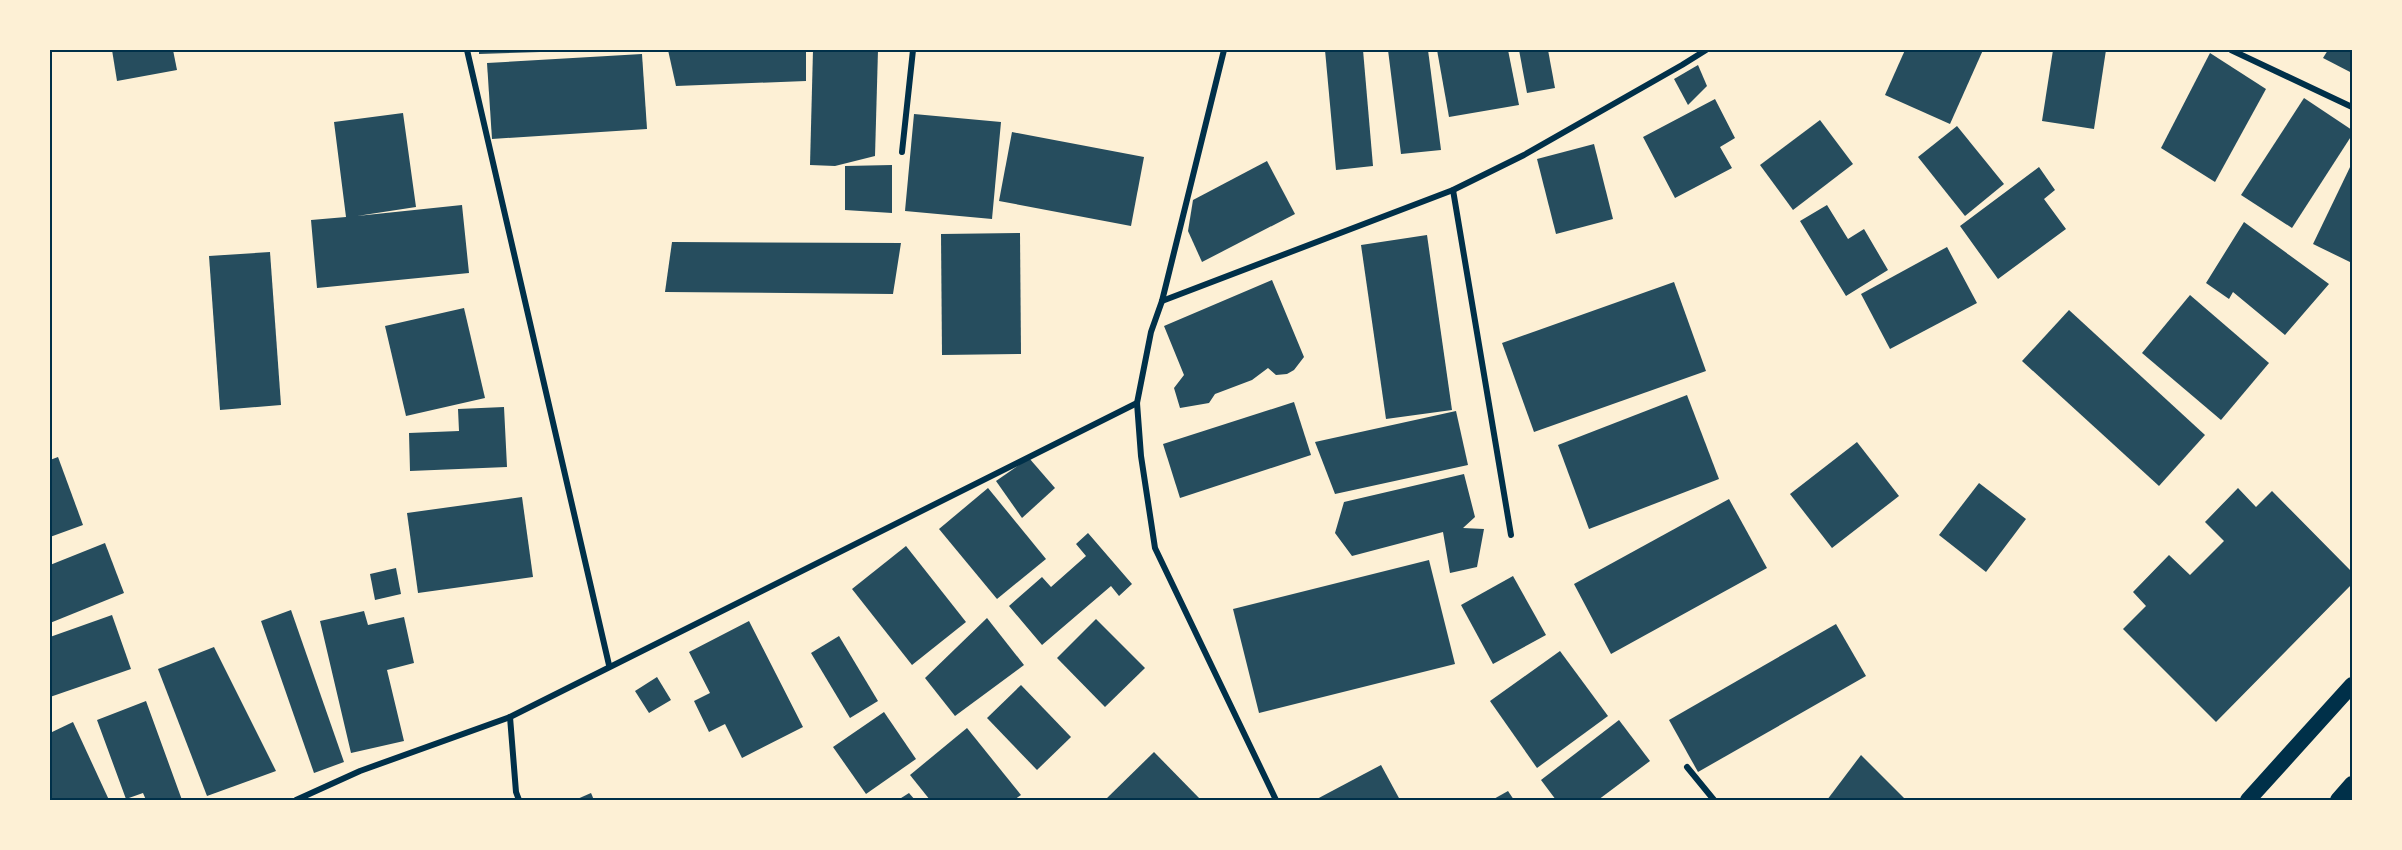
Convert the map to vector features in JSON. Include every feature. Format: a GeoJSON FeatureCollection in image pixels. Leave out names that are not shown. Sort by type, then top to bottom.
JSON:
{"type":"FeatureCollection","features":[{"type":"Feature","properties":{"kind":"highway"},"geometry":{"type":"LineString","coordinates":[[2248,801],[2352,685]]}},
{"type":"Feature","properties":{"kind":"highway"},"geometry":{"type":"LineString","coordinates":[[2338,801],[2352,784]]}},
{"type":"Feature","properties":{"kind":"street"},"geometry":{"type":"LineString","coordinates":[[467,50],[609,666]]}},
{"type":"Feature","properties":{"kind":"street"},"geometry":{"type":"LineString","coordinates":[[902,152],[913,50]]}},
{"type":"Feature","properties":{"kind":"street"},"geometry":{"type":"LineString","coordinates":[[1224,50],[1162,301],[1151,332],[1137,403],[1141,456],[1155,548],[1276,801]]}},
{"type":"Feature","properties":{"kind":"street"},"geometry":{"type":"LineString","coordinates":[[1162,301],[1453,190],[1524,155],[1706,50]]}},
{"type":"Feature","properties":{"kind":"street"},"geometry":{"type":"LineString","coordinates":[[2231,50],[2352,107]]}},
{"type":"Feature","properties":{"kind":"street"},"geometry":{"type":"LineString","coordinates":[[1453,190],[1511,535]]}},
{"type":"Feature","properties":{"kind":"street"},"geometry":{"type":"LineString","coordinates":[[296,801],[360,771],[510,717],[1137,403]]}},
{"type":"Feature","properties":{"kind":"street"},"geometry":{"type":"LineString","coordinates":[[510,717],[516,792],[519,801]]}},
{"type":"Feature","properties":{"kind":"street"},"geometry":{"type":"LineString","coordinates":[[1687,767],[1714,801]]}},
{"type":"Feature","properties":{"kind":"building"},"geometry":{"type":"Polygon","coordinates":[[[112,50],[173,50],[177,70],[117,81],[112,50]]]}},
{"type":"Feature","properties":{"kind":"building"},"geometry":{"type":"Polygon","coordinates":[[[479,50],[573,50],[573,51],[479,54],[479,50]]]}},
{"type":"Feature","properties":{"kind":"building"},"geometry":{"type":"Polygon","coordinates":[[[668,50],[806,50],[806,81],[676,86],[668,50]]]}},
{"type":"Feature","properties":{"kind":"building"},"geometry":{"type":"Polygon","coordinates":[[[813,50],[878,50],[875,156],[835,166],[810,165],[813,50]]]}},
{"type":"Feature","properties":{"kind":"building"},"geometry":{"type":"Polygon","coordinates":[[[1325,50],[1363,50],[1373,166],[1336,170],[1325,50]]]}},
{"type":"Feature","properties":{"kind":"building"},"geometry":{"type":"Polygon","coordinates":[[[1388,50],[1428,50],[1441,150],[1401,154],[1388,50]]]}},
{"type":"Feature","properties":{"kind":"building"},"geometry":{"type":"Polygon","coordinates":[[[1437,50],[1508,50],[1519,105],[1449,117],[1437,50]]]}},
{"type":"Feature","properties":{"kind":"building"},"geometry":{"type":"Polygon","coordinates":[[[1519,50],[1548,50],[1555,88],[1527,93],[1519,50]]]}},
{"type":"Feature","properties":{"kind":"building"},"geometry":{"type":"Polygon","coordinates":[[[1905,50],[1983,50],[1950,124],[1885,95],[1905,50]]]}},
{"type":"Feature","properties":{"kind":"building"},"geometry":{"type":"Polygon","coordinates":[[[2053,50],[2106,50],[2094,129],[2042,121],[2053,50]]]}},
{"type":"Feature","properties":{"kind":"building"},"geometry":{"type":"Polygon","coordinates":[[[2328,50],[2352,50],[2352,73],[2323,58],[2328,50]]]}},
{"type":"Feature","properties":{"kind":"building"},"geometry":{"type":"Polygon","coordinates":[[[2210,53],[2266,89],[2215,182],[2161,148],[2210,53]]]}},
{"type":"Feature","properties":{"kind":"building"},"geometry":{"type":"Polygon","coordinates":[[[642,54],[647,129],[492,139],[487,63],[642,54]]]}},
{"type":"Feature","properties":{"kind":"building"},"geometry":{"type":"Polygon","coordinates":[[[1698,65],[1707,86],[1688,105],[1674,79],[1698,65]]]}},
{"type":"Feature","properties":{"kind":"building"},"geometry":{"type":"Polygon","coordinates":[[[2304,98],[2352,130],[2352,135],[2292,228],[2241,195],[2304,98]]]}},
{"type":"Feature","properties":{"kind":"building"},"geometry":{"type":"Polygon","coordinates":[[[1715,99],[1735,138],[1720,147],[1732,168],[1675,198],[1643,137],[1715,99]]]}},
{"type":"Feature","properties":{"kind":"building"},"geometry":{"type":"Polygon","coordinates":[[[403,113],[416,207],[357,216],[462,205],[469,273],[317,288],[311,220],[346,217],[334,122],[403,113]]]}},
{"type":"Feature","properties":{"kind":"building"},"geometry":{"type":"Polygon","coordinates":[[[914,114],[1001,122],[992,219],[905,211],[914,114]]]}},
{"type":"Feature","properties":{"kind":"building"},"geometry":{"type":"Polygon","coordinates":[[[1820,120],[1853,164],[1793,210],[1760,165],[1820,120]]]}},
{"type":"Feature","properties":{"kind":"building"},"geometry":{"type":"Polygon","coordinates":[[[1957,126],[2004,184],[1965,216],[1918,157],[1957,126]]]}},
{"type":"Feature","properties":{"kind":"building"},"geometry":{"type":"Polygon","coordinates":[[[1012,132],[1144,157],[1131,226],[999,201],[1012,132]]]}},
{"type":"Feature","properties":{"kind":"building"},"geometry":{"type":"Polygon","coordinates":[[[1594,144],[1613,219],[1556,234],[1537,159],[1594,144]]]}},
{"type":"Feature","properties":{"kind":"building"},"geometry":{"type":"Polygon","coordinates":[[[1267,161],[1295,214],[1202,262],[1188,231],[1193,200],[1267,161]]]}},
{"type":"Feature","properties":{"kind":"building"},"geometry":{"type":"Polygon","coordinates":[[[2352,163],[2352,263],[2313,244],[2352,163]]]}},
{"type":"Feature","properties":{"kind":"building"},"geometry":{"type":"Polygon","coordinates":[[[892,165],[892,213],[845,210],[845,166],[892,165]]]}},
{"type":"Feature","properties":{"kind":"building"},"geometry":{"type":"Polygon","coordinates":[[[2039,167],[2055,190],[2044,199],[2066,229],[1998,279],[1960,226],[2039,167]]]}},
{"type":"Feature","properties":{"kind":"building"},"geometry":{"type":"Polygon","coordinates":[[[1827,205],[1848,239],[1864,229],[1888,270],[1846,296],[1800,221],[1827,205]]]}},
{"type":"Feature","properties":{"kind":"building"},"geometry":{"type":"Polygon","coordinates":[[[2244,222],[2329,284],[2285,335],[2233,292],[2229,299],[2206,283],[2244,222]]]}},
{"type":"Feature","properties":{"kind":"building"},"geometry":{"type":"Polygon","coordinates":[[[1020,233],[1021,354],[942,355],[941,234],[1020,233]]]}},
{"type":"Feature","properties":{"kind":"building"},"geometry":{"type":"Polygon","coordinates":[[[1427,235],[1452,410],[1386,419],[1361,245],[1427,235]]]}},
{"type":"Feature","properties":{"kind":"building"},"geometry":{"type":"Polygon","coordinates":[[[672,242],[901,243],[893,294],[665,292],[672,242]]]}},
{"type":"Feature","properties":{"kind":"building"},"geometry":{"type":"Polygon","coordinates":[[[1947,247],[1977,303],[1890,349],[1861,294],[1947,247]]]}},
{"type":"Feature","properties":{"kind":"building"},"geometry":{"type":"Polygon","coordinates":[[[270,252],[281,405],[220,410],[209,256],[270,252]]]}},
{"type":"Feature","properties":{"kind":"building"},"geometry":{"type":"Polygon","coordinates":[[[1272,280],[1304,357],[1294,370],[1287,374],[1276,375],[1268,368],[1252,380],[1215,394],[1209,403],[1180,408],[1174,388],[1184,375],[1164,326],[1272,280]]]}},
{"type":"Feature","properties":{"kind":"building"},"geometry":{"type":"Polygon","coordinates":[[[1674,282],[1706,371],[1534,432],[1502,343],[1674,282]]]}},
{"type":"Feature","properties":{"kind":"building"},"geometry":{"type":"Polygon","coordinates":[[[2190,295],[2269,363],[2221,420],[2142,353],[2190,295]]]}},
{"type":"Feature","properties":{"kind":"building"},"geometry":{"type":"Polygon","coordinates":[[[464,308],[485,398],[406,416],[385,326],[464,308]]]}},
{"type":"Feature","properties":{"kind":"building"},"geometry":{"type":"Polygon","coordinates":[[[2069,310],[2205,435],[2159,486],[2022,361],[2069,310]]]}},
{"type":"Feature","properties":{"kind":"building"},"geometry":{"type":"Polygon","coordinates":[[[1687,395],[1719,479],[1589,529],[1558,445],[1687,395]]]}},
{"type":"Feature","properties":{"kind":"building"},"geometry":{"type":"Polygon","coordinates":[[[1294,402],[1311,455],[1180,498],[1163,444],[1294,402]]]}},
{"type":"Feature","properties":{"kind":"building"},"geometry":{"type":"Polygon","coordinates":[[[504,407],[507,467],[410,471],[409,433],[459,431],[458,409],[504,407]]]}},
{"type":"Feature","properties":{"kind":"building"},"geometry":{"type":"Polygon","coordinates":[[[1456,411],[1468,465],[1335,494],[1315,442],[1456,411]]]}},
{"type":"Feature","properties":{"kind":"building"},"geometry":{"type":"Polygon","coordinates":[[[1857,442],[1899,496],[1832,548],[1790,494],[1857,442]]]}},
{"type":"Feature","properties":{"kind":"building"},"geometry":{"type":"Polygon","coordinates":[[[58,457],[83,525],[50,537],[50,460],[58,457]]]}},
{"type":"Feature","properties":{"kind":"building"},"geometry":{"type":"Polygon","coordinates":[[[1029,458],[1055,488],[1022,518],[996,481],[1029,458]]]}},
{"type":"Feature","properties":{"kind":"building"},"geometry":{"type":"Polygon","coordinates":[[[1464,474],[1475,517],[1463,528],[1484,529],[1477,567],[1450,573],[1443,532],[1352,556],[1335,533],[1344,502],[1464,474]]]}},
{"type":"Feature","properties":{"kind":"building"},"geometry":{"type":"Polygon","coordinates":[[[1979,483],[2026,519],[1986,572],[1939,535],[1979,483]]]}},
{"type":"Feature","properties":{"kind":"building"},"geometry":{"type":"Polygon","coordinates":[[[988,488],[1046,559],[997,599],[939,529],[988,488]]]}},
{"type":"Feature","properties":{"kind":"building"},"geometry":{"type":"Polygon","coordinates":[[[2238,488],[2256,507],[2272,491],[2352,572],[2352,584],[2216,722],[2123,629],[2146,606],[2133,592],[2169,555],[2190,575],[2224,541],[2205,522],[2238,488]]]}},
{"type":"Feature","properties":{"kind":"building"},"geometry":{"type":"Polygon","coordinates":[[[522,497],[533,577],[418,593],[407,513],[522,497]]]}},
{"type":"Feature","properties":{"kind":"building"},"geometry":{"type":"Polygon","coordinates":[[[1729,499],[1767,568],[1611,654],[1574,584],[1729,499]]]}},
{"type":"Feature","properties":{"kind":"building"},"geometry":{"type":"Polygon","coordinates":[[[1088,533],[1132,584],[1119,596],[1111,586],[1042,645],[1009,606],[1042,577],[1051,587],[1086,556],[1076,544],[1088,533]]]}},
{"type":"Feature","properties":{"kind":"building"},"geometry":{"type":"Polygon","coordinates":[[[105,543],[124,593],[50,623],[50,565],[105,543]]]}},
{"type":"Feature","properties":{"kind":"building"},"geometry":{"type":"Polygon","coordinates":[[[906,546],[966,622],[912,665],[852,589],[906,546]]]}},
{"type":"Feature","properties":{"kind":"building"},"geometry":{"type":"Polygon","coordinates":[[[1429,560],[1455,664],[1259,713],[1233,609],[1429,560]]]}},
{"type":"Feature","properties":{"kind":"building"},"geometry":{"type":"Polygon","coordinates":[[[396,568],[401,594],[375,600],[370,574],[396,568]]]}},
{"type":"Feature","properties":{"kind":"building"},"geometry":{"type":"Polygon","coordinates":[[[1513,576],[1546,635],[1493,664],[1461,605],[1513,576]]]}},
{"type":"Feature","properties":{"kind":"building"},"geometry":{"type":"Polygon","coordinates":[[[291,610],[344,762],[314,773],[261,621],[291,610]]]}},
{"type":"Feature","properties":{"kind":"building"},"geometry":{"type":"Polygon","coordinates":[[[364,611],[368,625],[404,617],[414,663],[387,670],[404,741],[351,753],[320,621],[364,611]]]}},
{"type":"Feature","properties":{"kind":"building"},"geometry":{"type":"Polygon","coordinates":[[[112,615],[131,669],[50,697],[50,637],[112,615]]]}},
{"type":"Feature","properties":{"kind":"building"},"geometry":{"type":"Polygon","coordinates":[[[987,618],[1024,665],[955,716],[925,678],[987,618]]]}},
{"type":"Feature","properties":{"kind":"building"},"geometry":{"type":"Polygon","coordinates":[[[1096,619],[1145,668],[1105,707],[1057,658],[1096,619]]]}},
{"type":"Feature","properties":{"kind":"building"},"geometry":{"type":"Polygon","coordinates":[[[749,621],[803,727],[742,758],[725,724],[709,732],[694,701],[710,693],[689,652],[749,621]]]}},
{"type":"Feature","properties":{"kind":"building"},"geometry":{"type":"Polygon","coordinates":[[[1836,624],[1866,676],[1698,772],[1669,720],[1836,624]]]}},
{"type":"Feature","properties":{"kind":"building"},"geometry":{"type":"Polygon","coordinates":[[[839,636],[878,701],[850,718],[811,653],[839,636]]]}},
{"type":"Feature","properties":{"kind":"building"},"geometry":{"type":"Polygon","coordinates":[[[214,647],[276,771],[207,796],[158,669],[214,647]]]}},
{"type":"Feature","properties":{"kind":"building"},"geometry":{"type":"Polygon","coordinates":[[[1560,651],[1608,716],[1537,768],[1490,701],[1560,651]]]}},
{"type":"Feature","properties":{"kind":"building"},"geometry":{"type":"Polygon","coordinates":[[[657,677],[671,700],[649,713],[635,691],[657,677]]]}},
{"type":"Feature","properties":{"kind":"building"},"geometry":{"type":"Polygon","coordinates":[[[1021,685],[1071,737],[1037,770],[987,718],[1021,685]]]}},
{"type":"Feature","properties":{"kind":"building"},"geometry":{"type":"Polygon","coordinates":[[[146,701],[182,800],[146,800],[143,793],[126,799],[97,720],[146,701]]]}},
{"type":"Feature","properties":{"kind":"building"},"geometry":{"type":"Polygon","coordinates":[[[884,712],[916,759],[866,794],[833,747],[884,712]]]}},
{"type":"Feature","properties":{"kind":"building"},"geometry":{"type":"Polygon","coordinates":[[[1619,720],[1650,761],[1598,800],[1556,800],[1541,780],[1619,720]]]}},
{"type":"Feature","properties":{"kind":"building"},"geometry":{"type":"Polygon","coordinates":[[[73,722],[109,800],[50,800],[50,733],[73,722]]]}},
{"type":"Feature","properties":{"kind":"building"},"geometry":{"type":"Polygon","coordinates":[[[967,728],[1021,795],[1014,800],[930,800],[910,775],[967,728]]]}},
{"type":"Feature","properties":{"kind":"building"},"geometry":{"type":"Polygon","coordinates":[[[1154,752],[1201,800],[1105,800],[1154,752]]]}},
{"type":"Feature","properties":{"kind":"building"},"geometry":{"type":"Polygon","coordinates":[[[1861,755],[1906,800],[1827,800],[1861,755]]]}},
{"type":"Feature","properties":{"kind":"building"},"geometry":{"type":"Polygon","coordinates":[[[1381,765],[1400,800],[1315,800],[1381,765]]]}},
{"type":"Feature","properties":{"kind":"building"},"geometry":{"type":"Polygon","coordinates":[[[1508,791],[1514,800],[1492,800],[1508,791]]]}},
{"type":"Feature","properties":{"kind":"building"},"geometry":{"type":"Polygon","coordinates":[[[591,793],[594,800],[575,800],[591,793]]]}},
{"type":"Feature","properties":{"kind":"building"},"geometry":{"type":"Polygon","coordinates":[[[909,793],[915,800],[898,800],[909,793]]]}}]}
